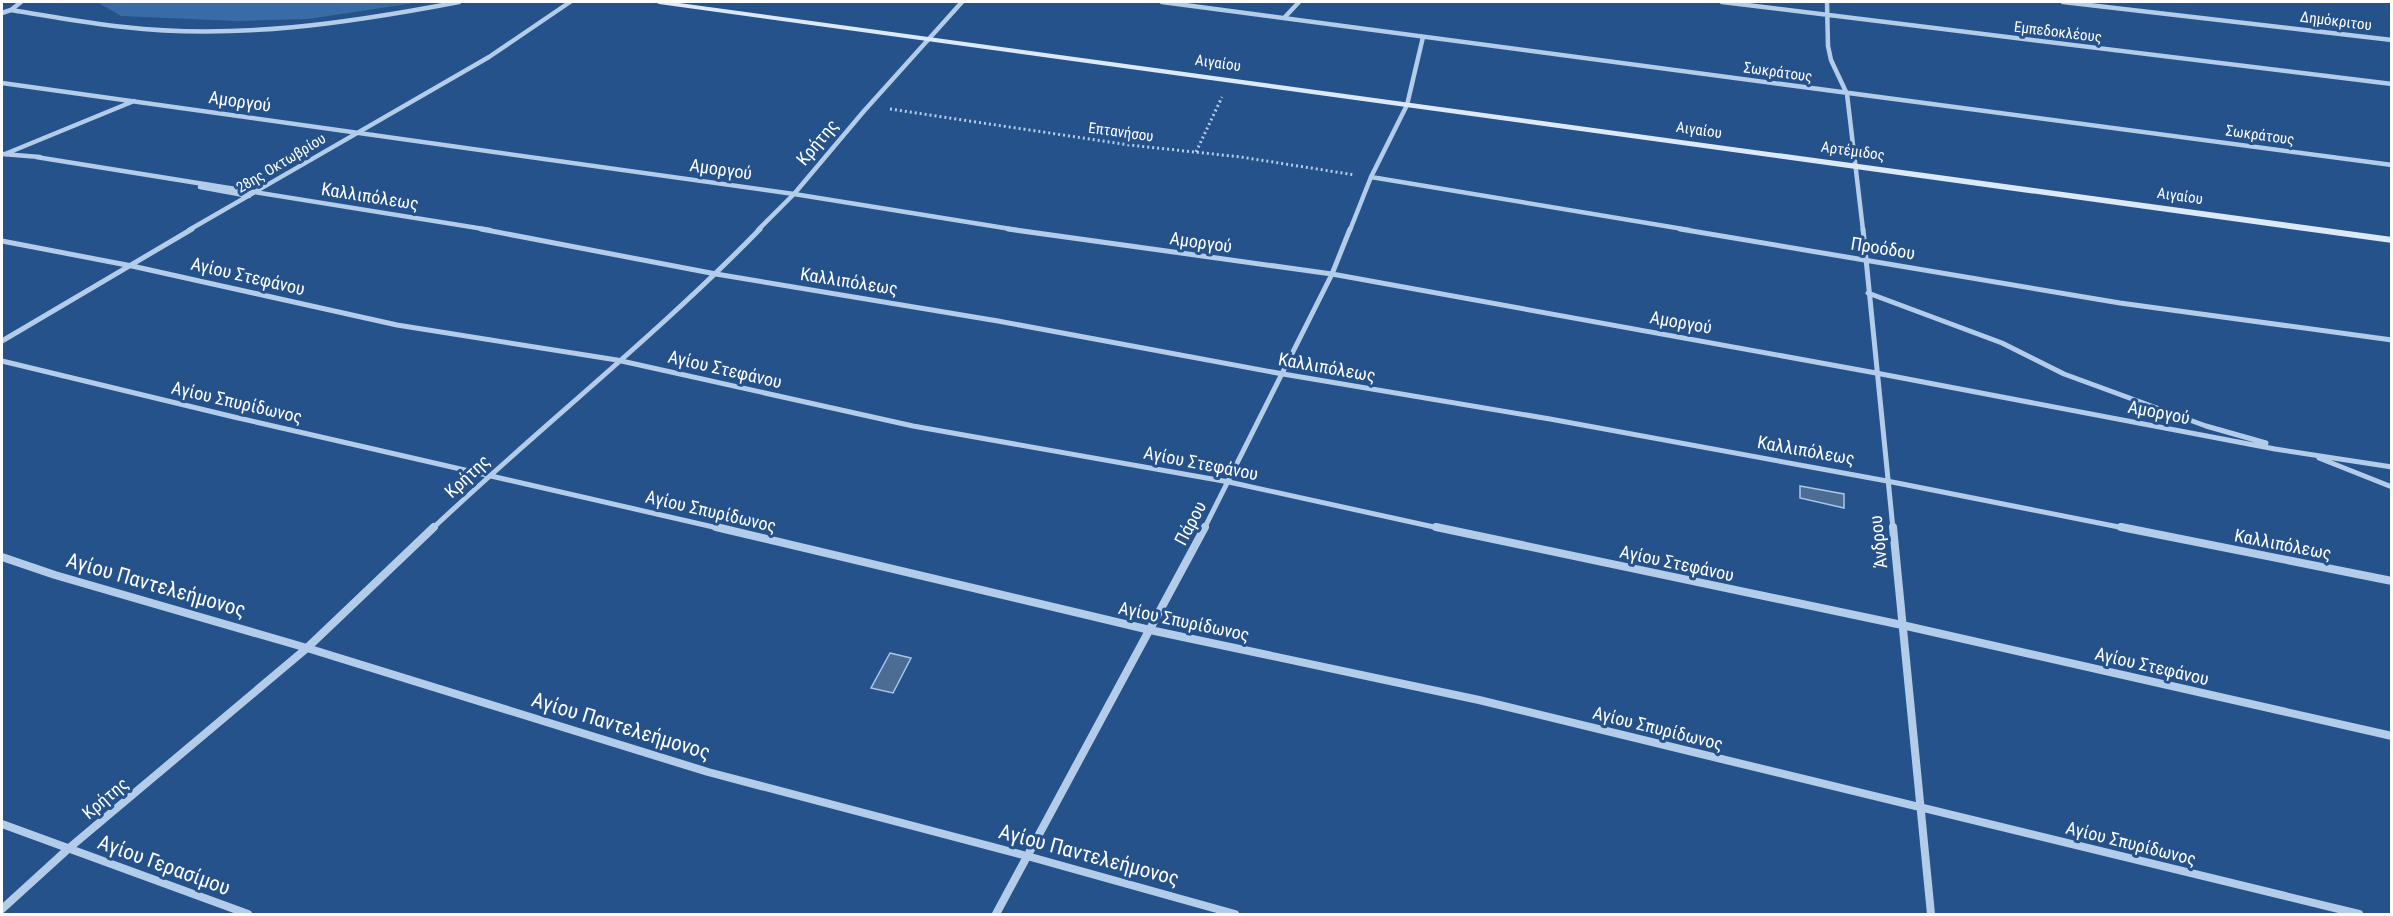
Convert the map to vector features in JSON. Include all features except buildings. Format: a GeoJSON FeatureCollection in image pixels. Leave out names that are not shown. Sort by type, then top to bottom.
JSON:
{"type":"FeatureCollection","features":[{"type":"Feature","properties":{"kind":"main road","name":"Αιγαίου"},"geometry":{"type":"LineString","coordinates":[[659,2],[1772,155]]}},
{"type":"Feature","properties":{"kind":"main road","name":"Αρτέμιδος"},"geometry":{"type":"LineString","coordinates":[[1772,155],[1929,176]]}},
{"type":"Feature","properties":{"kind":"main road","name":"Αιγαίου"},"geometry":{"type":"LineString","coordinates":[[1929,176],[2391,240]]}},
{"type":"Feature","properties":{"kind":"street"},"geometry":{"type":"LineString","coordinates":[[2,14],[21,2]]}},
{"type":"Feature","properties":{"kind":"street"},"geometry":{"type":"LineString","coordinates":[[11,10],[125,27],[180,30],[280,29],[370,20],[459,2]]}},
{"type":"Feature","properties":{"kind":"street","name":"28ης Οκτωβρίου"},"geometry":{"type":"LineString","coordinates":[[2,341],[354,133],[489,57],[570,2]]}},
{"type":"Feature","properties":{"kind":"street","name":"Κρήτης"},"geometry":{"type":"LineString","coordinates":[[2,909],[68,849],[307,648],[490,474],[716,274],[794,194],[868,105],[962,2]]}},
{"type":"Feature","properties":{"kind":"street","name":"Σωκράτους"},"geometry":{"type":"LineString","coordinates":[[1161,2],[2391,165]]}},
{"type":"Feature","properties":{"kind":"street"},"geometry":{"type":"LineString","coordinates":[[1284,18],[1299,2]]}},
{"type":"Feature","properties":{"kind":"street","name":"Εμπεδοκλέους"},"geometry":{"type":"LineString","coordinates":[[1722,2],[2391,84]]}},
{"type":"Feature","properties":{"kind":"street","name":"Άνδρου"},"geometry":{"type":"LineString","coordinates":[[1827,2],[1828,46],[1831,60],[1847,94],[1857,166],[1931,915]]}},
{"type":"Feature","properties":{"kind":"street","name":"Δημόκριτου"},"geometry":{"type":"LineString","coordinates":[[2063,2],[2391,40]]}},
{"type":"Feature","properties":{"kind":"street","name":"Πάρου"},"geometry":{"type":"LineString","coordinates":[[996,915],[1229,482],[1283,375],[1332,274],[1371,177],[1407,105],[1423,37]]}},
{"type":"Feature","properties":{"kind":"street","name":"Αμοργού"},"geometry":{"type":"LineString","coordinates":[[2,83],[794,194],[1070,239],[1332,274],[2307,454],[2391,467]]}},
{"type":"Feature","properties":{"kind":"street"},"geometry":{"type":"LineString","coordinates":[[2,155],[135,101]]}},
{"type":"Feature","properties":{"kind":"street"},"geometry":{"type":"LineString","coordinates":[[2,155],[36,157],[249,196]]}},
{"type":"Feature","properties":{"kind":"street","name":"Καλλιπόλεως"},"geometry":{"type":"LineString","coordinates":[[36,157],[500,232],[716,274],[998,321],[1283,375],[1550,419],[1887,480],[2391,581]]}},
{"type":"Feature","properties":{"kind":"street","name":"Προόδου"},"geometry":{"type":"LineString","coordinates":[[1371,177],[2120,303],[2391,340]]}},
{"type":"Feature","properties":{"kind":"street","name":"Αγίου Στεφάνου"},"geometry":{"type":"LineString","coordinates":[[2,242],[132,266],[397,325],[617,360],[913,426],[1229,482],[1562,555],[1902,625],[2391,736]]}},
{"type":"Feature","properties":{"kind":"street"},"geometry":{"type":"LineString","coordinates":[[1868,293],[1976,333],[2064,374],[2241,437],[2307,454],[2391,488]]}},
{"type":"Feature","properties":{"kind":"street","name":"Αγίου Σπυρίδωνος"},"geometry":{"type":"LineString","coordinates":[[2,361],[1150,630],[1479,700],[2359,915]]}},
{"type":"Feature","properties":{"kind":"street","name":"Αγίου Παντελεήμονος"},"geometry":{"type":"LineString","coordinates":[[2,556],[55,575],[307,648],[708,772],[1027,856],[1235,915]]}},
{"type":"Feature","properties":{"kind":"street","name":"Αγίου Γερασίμου"},"geometry":{"type":"LineString","coordinates":[[2,824],[248,915]]}},
{"type":"Feature","properties":{"kind":"path"},"geometry":{"type":"LineString","coordinates":[[1196,152],[1231,80]]}},
{"type":"Feature","properties":{"kind":"path","name":"Επτανήσου"},"geometry":{"type":"LineString","coordinates":[[868,105],[1129,145],[1196,152],[1371,177]]}},
{"type":"Feature","properties":{"kind":"shaded area"},"geometry":{"type":"Polygon","coordinates":[[[97,2],[421,2],[308,19],[236,21],[121,16],[97,2]]]}},
{"type":"Feature","properties":{"kind":"shaded area"},"geometry":{"type":"Polygon","coordinates":[[[1800,486],[1844,494],[1844,508],[1800,498],[1800,486]]]}},
{"type":"Feature","properties":{"kind":"shaded area"},"geometry":{"type":"Polygon","coordinates":[[[890,653],[911,658],[893,693],[871,688],[890,653]]]}}]}
